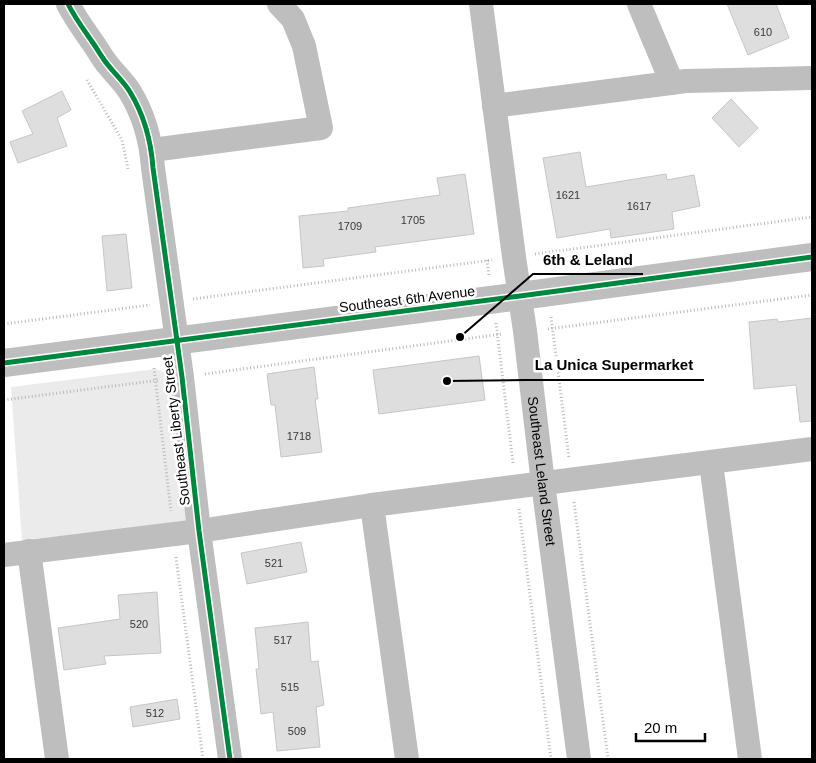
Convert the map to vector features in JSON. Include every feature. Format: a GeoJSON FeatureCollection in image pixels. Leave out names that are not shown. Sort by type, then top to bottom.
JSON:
{"type":"FeatureCollection","features":[{"type":"Feature","properties":{"kind":"main road","name":"Southeast 6th Avenue"},"geometry":{"type":"LineString","coordinates":[[4,363],[812,257]]}},
{"type":"Feature","properties":{"kind":"street","name":"Southeast Liberty Street"},"geometry":{"type":"LineString","coordinates":[[68,4],[85,32],[108,65],[119,76],[138,105],[145,122],[152,150],[172,302],[164,342],[182,377],[199,531],[230,759]]}},
{"type":"Feature","properties":{"kind":"street"},"geometry":{"type":"LineString","coordinates":[[152,150],[321,128],[304,46],[293,19],[279,4]]}},
{"type":"Feature","properties":{"kind":"street","name":"Southeast Leland Street"},"geometry":{"type":"LineString","coordinates":[[481,4],[525,331],[579,759]]}},
{"type":"Feature","properties":{"kind":"street"},"geometry":{"type":"LineString","coordinates":[[638,4],[672,83]]}},
{"type":"Feature","properties":{"kind":"street"},"geometry":{"type":"LineString","coordinates":[[494,106],[686,81],[812,78]]}},
{"type":"Feature","properties":{"kind":"street"},"geometry":{"type":"LineString","coordinates":[[4,555],[199,531],[372,505],[812,449]]}},
{"type":"Feature","properties":{"kind":"street"},"geometry":{"type":"LineString","coordinates":[[711,463],[750,759]]}},
{"type":"Feature","properties":{"kind":"street"},"geometry":{"type":"LineString","coordinates":[[372,505],[407,759]]}},
{"type":"Feature","properties":{"kind":"street"},"geometry":{"type":"LineString","coordinates":[[29,551],[57,759]]}},
{"type":"Feature","properties":{"kind":"path"},"geometry":{"type":"LineString","coordinates":[[84,72],[122,140],[129,175]]}},
{"type":"Feature","properties":{"kind":"path"},"geometry":{"type":"LineString","coordinates":[[4,324],[812,217]]}},
{"type":"Feature","properties":{"kind":"path"},"geometry":{"type":"LineString","coordinates":[[4,400],[812,295]]}},
{"type":"Feature","properties":{"kind":"path"},"geometry":{"type":"LineString","coordinates":[[551,317],[608,759]]}},
{"type":"Feature","properties":{"kind":"path"},"geometry":{"type":"LineString","coordinates":[[164,342],[155,380],[203,759]]}},
{"type":"Feature","properties":{"kind":"shaded area"},"geometry":{"type":"Polygon","coordinates":[[[156,369],[166,373],[171,386],[186,523],[22,540],[11,387],[156,369]]]}},
{"type":"Feature","properties":{"kind":"building"},"geometry":{"type":"Polygon","coordinates":[[[727,4],[776,4],[789,38],[748,55],[727,4]]]}},
{"type":"Feature","properties":{"kind":"building"},"geometry":{"type":"Polygon","coordinates":[[[62,91],[71,110],[57,118],[67,146],[18,163],[10,142],[33,134],[22,111],[62,91]]]}},
{"type":"Feature","properties":{"kind":"building"},"geometry":{"type":"Polygon","coordinates":[[[731,99],[758,128],[739,147],[712,118],[731,99]]]}},
{"type":"Feature","properties":{"kind":"building"},"geometry":{"type":"Polygon","coordinates":[[[580,152],[586,187],[666,174],[667,180],[694,175],[700,206],[672,212],[674,229],[611,238],[610,229],[557,238],[543,158],[580,152]]]}},
{"type":"Feature","properties":{"kind":"building"},"geometry":{"type":"Polygon","coordinates":[[[465,174],[474,234],[375,247],[376,252],[323,259],[324,266],[303,268],[299,216],[348,211],[348,208],[440,195],[437,178],[465,174]]]}},
{"type":"Feature","properties":{"kind":"building"},"geometry":{"type":"Polygon","coordinates":[[[126,234],[132,288],[107,291],[102,236],[126,234]]]}},
{"type":"Feature","properties":{"kind":"building"},"geometry":{"type":"Polygon","coordinates":[[[812,318],[812,421],[800,422],[796,385],[754,389],[749,322],[777,319],[778,322],[812,318]]]}},
{"type":"Feature","properties":{"kind":"building"},"geometry":{"type":"Polygon","coordinates":[[[479,356],[485,400],[379,414],[373,370],[479,356]]]}},
{"type":"Feature","properties":{"kind":"building"},"geometry":{"type":"Polygon","coordinates":[[[314,367],[318,399],[315,399],[322,452],[281,457],[275,405],[271,405],[267,374],[314,367]]]}},
{"type":"Feature","properties":{"kind":"building"},"geometry":{"type":"Polygon","coordinates":[[[301,542],[307,572],[247,584],[241,553],[301,542]]]}},
{"type":"Feature","properties":{"kind":"building"},"geometry":{"type":"Polygon","coordinates":[[[157,592],[161,653],[104,656],[106,664],[64,670],[58,628],[120,619],[118,595],[157,592]]]}},
{"type":"Feature","properties":{"kind":"building"},"geometry":{"type":"Polygon","coordinates":[[[308,622],[311,662],[318,661],[324,705],[316,707],[320,747],[277,751],[273,712],[261,714],[256,669],[259,669],[255,628],[308,622]]]}},
{"type":"Feature","properties":{"kind":"building"},"geometry":{"type":"Polygon","coordinates":[[[177,699],[180,719],[133,727],[130,707],[177,699]]]}},
{"type":"Feature","properties":{"kind":"cycle path"},"geometry":{"type":"LineString","coordinates":[[68,4],[104,60],[130,92],[143,119],[149,138],[182,377],[199,531],[230,759]]}},
{"type":"Feature","properties":{"kind":"cycle path"},"geometry":{"type":"LineString","coordinates":[[4,363],[812,257]]}},
{"type":"Feature","properties":{"kind":"place","name":"6th & Leland"},"geometry":{"type":"Point","coordinates":[460,337]}},
{"type":"Feature","properties":{"kind":"place","name":"La Unica Supermarket"},"geometry":{"type":"Point","coordinates":[447,381]}}]}
